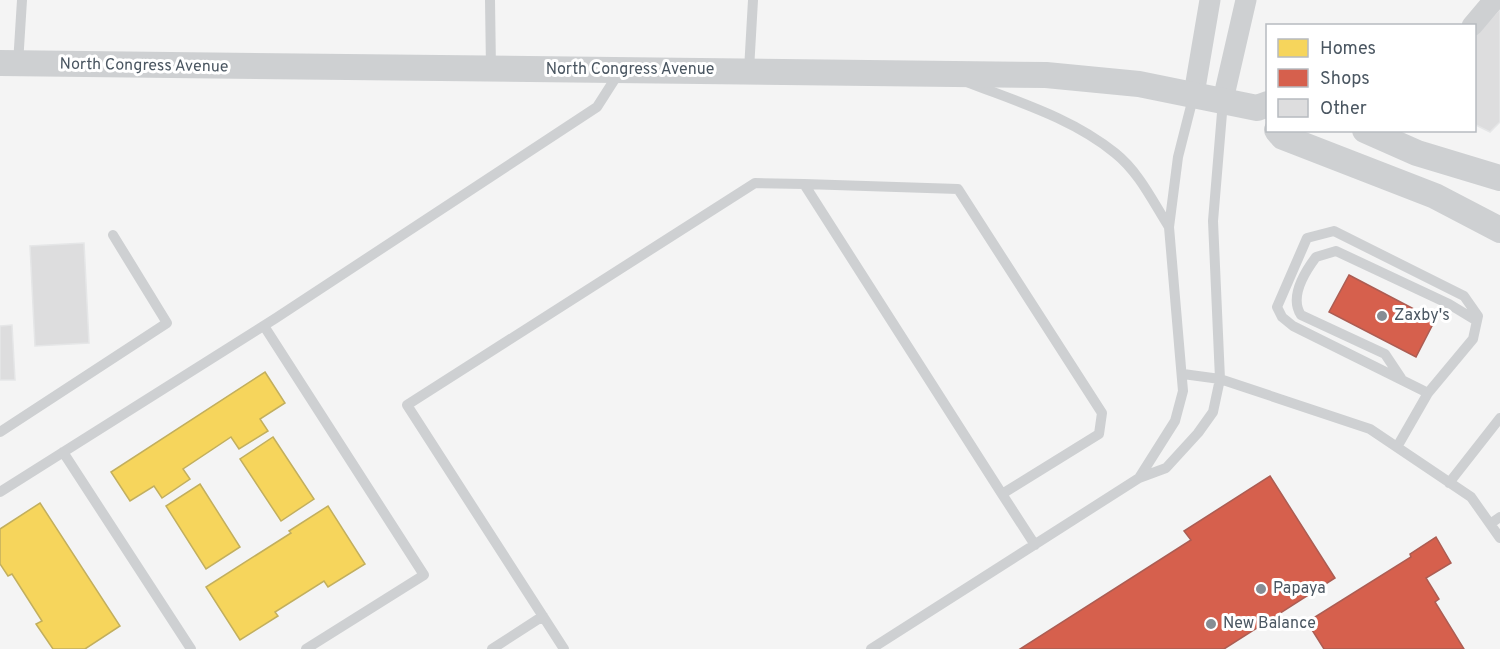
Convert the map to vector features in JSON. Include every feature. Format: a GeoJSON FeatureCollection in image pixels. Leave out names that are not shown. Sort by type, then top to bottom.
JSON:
{"type":"FeatureCollection","features":[{"type":"Feature","properties":{"kind":"street"},"geometry":{"type":"LineString","coordinates":[[1194,94],[1210,0]]}},
{"type":"Feature","properties":{"kind":"street"},"geometry":{"type":"LineString","coordinates":[[1223,100],[1246,0]]}},
{"type":"Feature","properties":{"kind":"street"},"geometry":{"type":"LineString","coordinates":[[1474,24],[1494,0]]}},
{"type":"Feature","properties":{"kind":"street","name":"North Congress Avenue"},"geometry":{"type":"LineString","coordinates":[[9,64],[491,70],[749,70],[1046,75],[1139,84],[1223,100],[1264,111]]}},
{"type":"Feature","properties":{"kind":"street"},"geometry":{"type":"LineString","coordinates":[[1279,132],[1283,137],[1434,196],[1500,230]]}},
{"type":"Feature","properties":{"kind":"street"},"geometry":{"type":"LineString","coordinates":[[1376,133],[1417,153],[1500,178]]}},
{"type":"Feature","properties":{"kind":"lane"},"geometry":{"type":"LineString","coordinates":[[9,64],[22,0]]}},
{"type":"Feature","properties":{"kind":"lane"},"geometry":{"type":"LineString","coordinates":[[490,0],[491,70]]}},
{"type":"Feature","properties":{"kind":"lane"},"geometry":{"type":"LineString","coordinates":[[749,70],[753,0]]}},
{"type":"Feature","properties":{"kind":"lane"},"geometry":{"type":"LineString","coordinates":[[0,492],[264,326],[597,107],[621,71]]}},
{"type":"Feature","properties":{"kind":"lane"},"geometry":{"type":"LineString","coordinates":[[945,73],[1080,127],[1116,153],[1142,184],[1169,227]]}},
{"type":"Feature","properties":{"kind":"lane"},"geometry":{"type":"LineString","coordinates":[[1139,478],[1175,421],[1183,391],[1169,227],[1178,158],[1194,94]]}},
{"type":"Feature","properties":{"kind":"lane"},"geometry":{"type":"LineString","coordinates":[[871,649],[1139,478],[1166,468],[1198,433],[1212,412],[1220,379],[1213,220],[1223,100]]}},
{"type":"Feature","properties":{"kind":"lane"},"geometry":{"type":"LineString","coordinates":[[564,649],[407,405],[755,183],[958,189],[1102,413],[1099,434],[1002,494]]}},
{"type":"Feature","properties":{"kind":"lane"},"geometry":{"type":"LineString","coordinates":[[804,184],[1035,545]]}},
{"type":"Feature","properties":{"kind":"lane"},"geometry":{"type":"LineString","coordinates":[[1397,447],[1428,393],[1473,339],[1478,316],[1464,296],[1334,231],[1307,238],[1277,307],[1282,317],[1293,326],[1428,393]]}},
{"type":"Feature","properties":{"kind":"lane"},"geometry":{"type":"LineString","coordinates":[[0,432],[167,323],[113,235]]}},
{"type":"Feature","properties":{"kind":"lane"},"geometry":{"type":"LineString","coordinates":[[1402,380],[1385,354],[1301,315],[1296,307],[1295,297],[1316,257],[1336,251],[1449,304],[1477,321]]}},
{"type":"Feature","properties":{"kind":"lane"},"geometry":{"type":"LineString","coordinates":[[264,326],[424,575],[306,649]]}},
{"type":"Feature","properties":{"kind":"lane"},"geometry":{"type":"LineString","coordinates":[[1183,374],[1220,379],[1370,429],[1471,497],[1500,538]]}},
{"type":"Feature","properties":{"kind":"lane"},"geometry":{"type":"LineString","coordinates":[[1449,483],[1500,418]]}},
{"type":"Feature","properties":{"kind":"lane"},"geometry":{"type":"LineString","coordinates":[[63,452],[191,649]]}},
{"type":"Feature","properties":{"kind":"lane"},"geometry":{"type":"LineString","coordinates":[[1490,524],[1500,518]]}},
{"type":"Feature","properties":{"kind":"lane"},"geometry":{"type":"LineString","coordinates":[[492,649],[543,616]]}},
{"type":"Feature","properties":{"kind":"building: Homes"},"geometry":{"type":"Polygon","coordinates":[[[265,372],[285,403],[260,419],[268,431],[239,449],[231,437],[183,469],[190,479],[162,498],[154,486],[130,501],[111,472],[265,372]]]}},
{"type":"Feature","properties":{"kind":"building: Homes"},"geometry":{"type":"Polygon","coordinates":[[[273,437],[314,499],[281,521],[240,459],[273,437]]]}},
{"type":"Feature","properties":{"kind":"building: Homes"},"geometry":{"type":"Polygon","coordinates":[[[200,484],[240,547],[206,569],[166,506],[200,484]]]}},
{"type":"Feature","properties":{"kind":"building: Homes"},"geometry":{"type":"Polygon","coordinates":[[[40,503],[120,626],[85,649],[53,649],[36,624],[42,621],[12,574],[8,576],[0,564],[0,529],[40,503]]]}},
{"type":"Feature","properties":{"kind":"building: Homes"},"geometry":{"type":"Polygon","coordinates":[[[328,506],[365,564],[328,587],[324,581],[275,612],[278,616],[240,640],[206,587],[291,533],[289,531],[328,506]]]}},
{"type":"Feature","properties":{"kind":"building: Shops","name":"Zaxby's"},"geometry":{"type":"Polygon","coordinates":[[[1349,275],[1435,320],[1416,357],[1329,312],[1349,275]]]}},
{"type":"Feature","properties":{"kind":"building: Shops"},"geometry":{"type":"Polygon","coordinates":[[[1270,476],[1335,578],[1224,649],[1020,649],[1191,540],[1184,531],[1270,476]]]}},
{"type":"Feature","properties":{"kind":"building: Shops"},"geometry":{"type":"Polygon","coordinates":[[[1436,537],[1451,563],[1426,578],[1439,599],[1435,602],[1464,649],[1324,649],[1307,622],[1411,557],[1410,554],[1436,537]]]}},
{"type":"Feature","properties":{"kind":"building: Other"},"geometry":{"type":"Polygon","coordinates":[[[1500,9],[1500,122],[1490,132],[1476,125],[1476,35],[1500,9]]]}},
{"type":"Feature","properties":{"kind":"building: Other"},"geometry":{"type":"Polygon","coordinates":[[[84,243],[89,343],[35,346],[30,246],[84,243]]]}},
{"type":"Feature","properties":{"kind":"building: Other"},"geometry":{"type":"Polygon","coordinates":[[[12,325],[15,380],[0,380],[0,326],[12,325]]]}},
{"type":"Feature","properties":{"kind":"place","name":"Zaxby's"},"geometry":{"type":"Point","coordinates":[1382,316]}},
{"type":"Feature","properties":{"kind":"place","name":"Papaya"},"geometry":{"type":"Point","coordinates":[1261,589]}},
{"type":"Feature","properties":{"kind":"place","name":"New Balance"},"geometry":{"type":"Point","coordinates":[1211,624]}}]}
